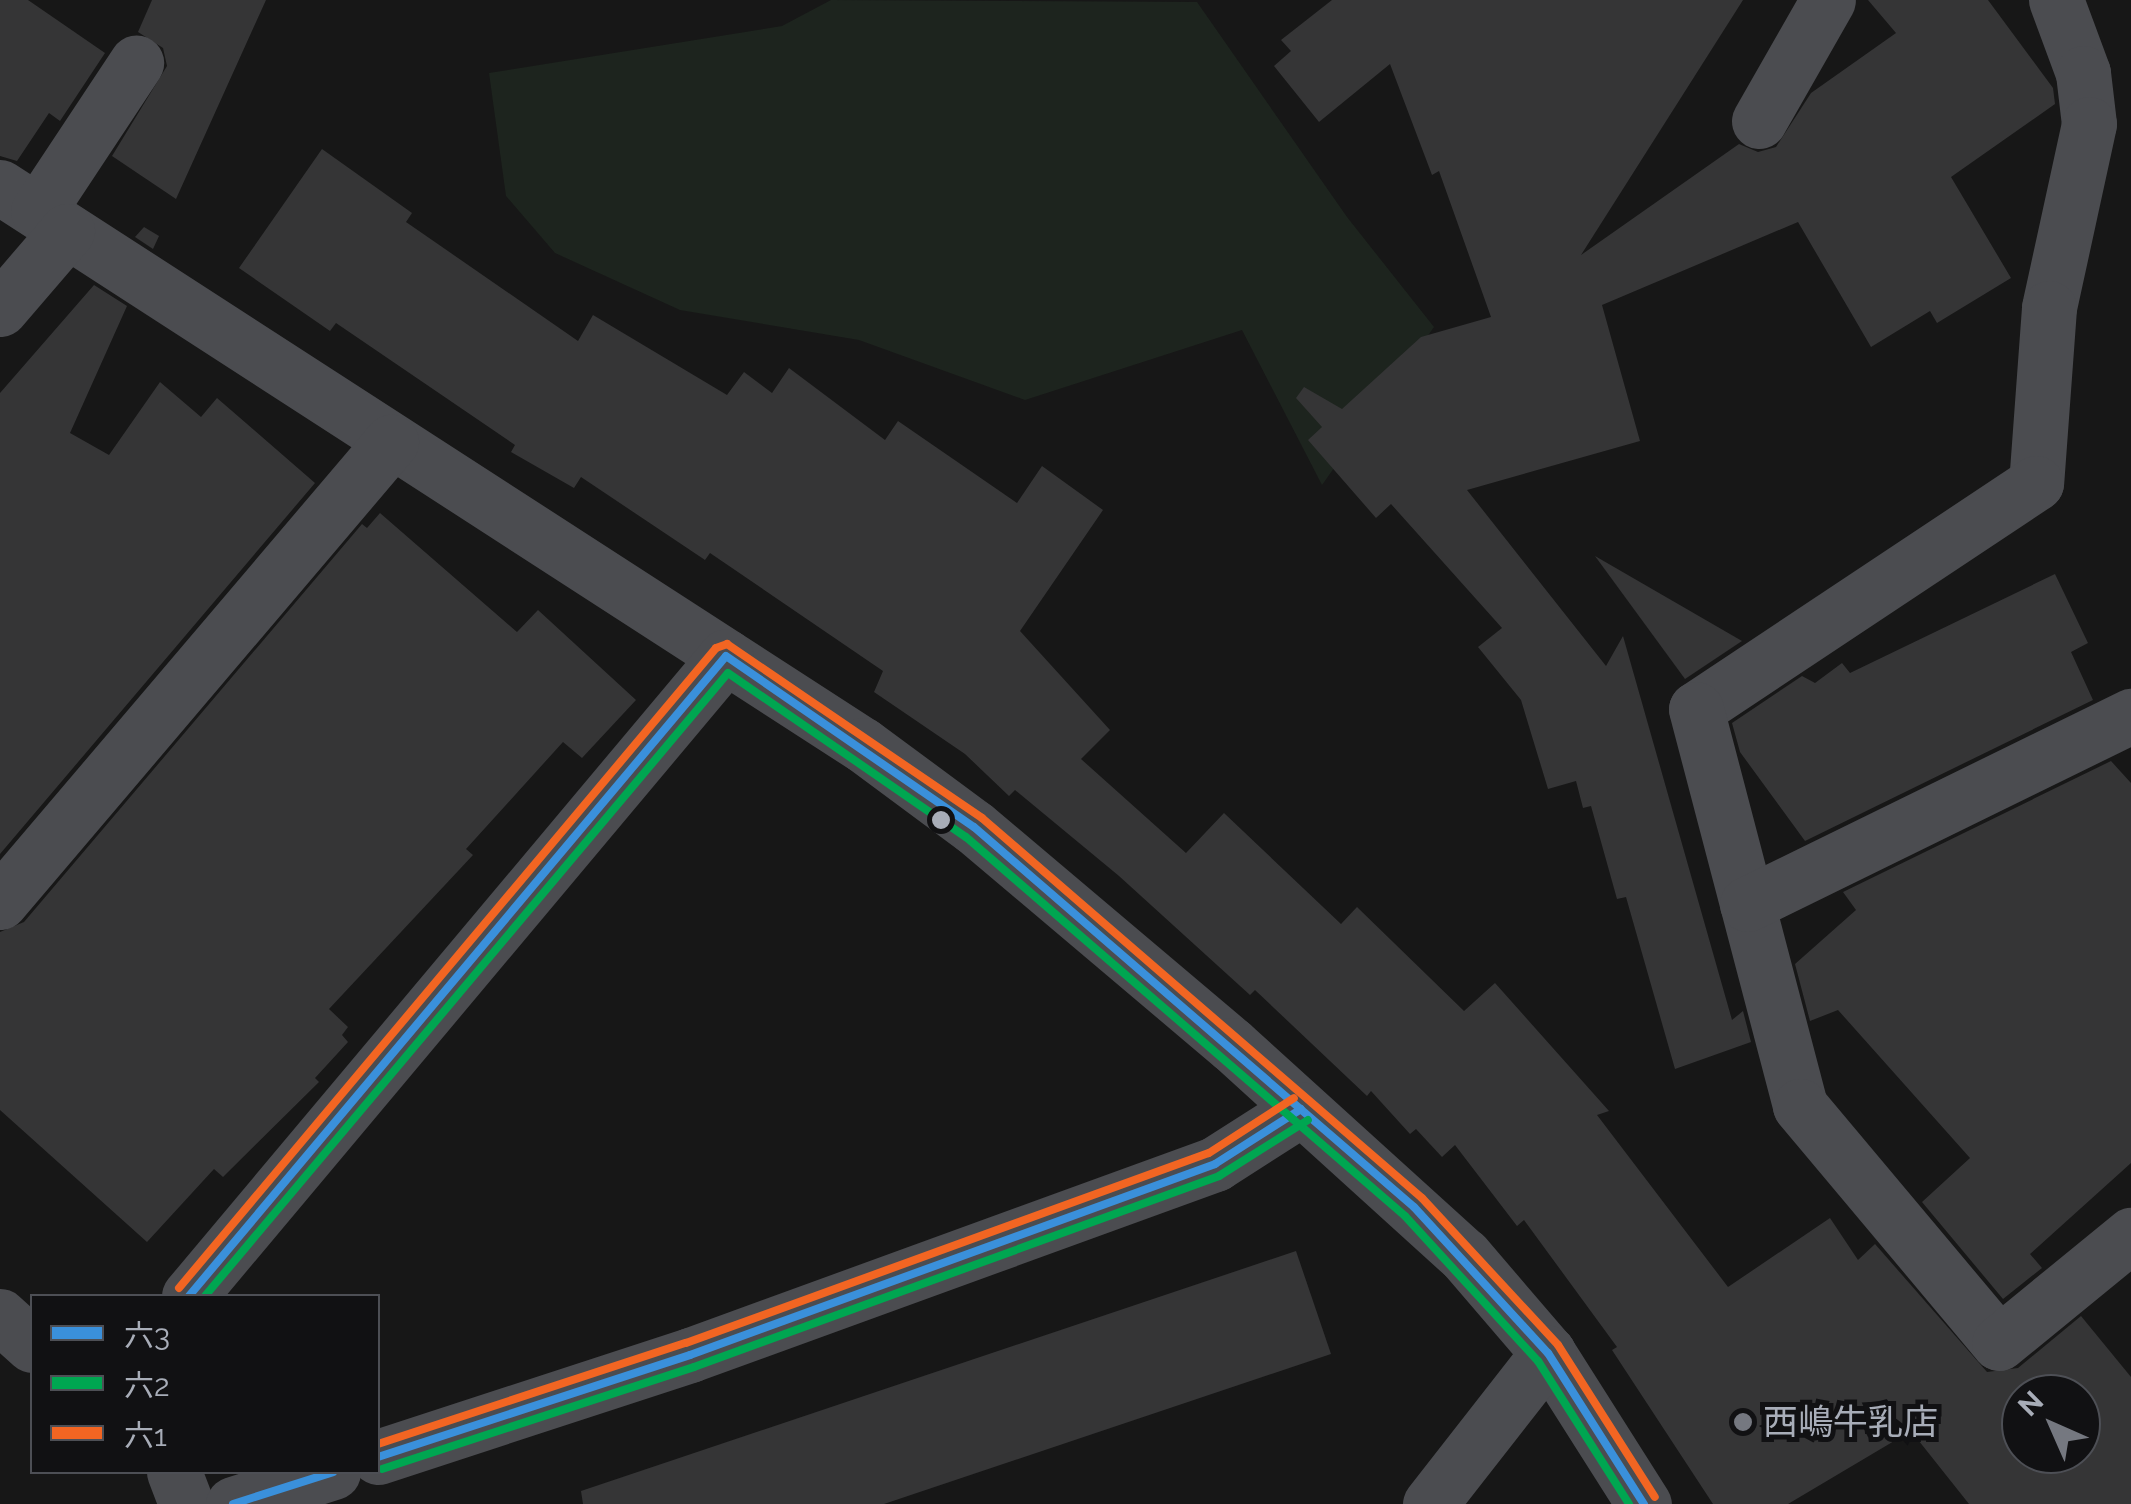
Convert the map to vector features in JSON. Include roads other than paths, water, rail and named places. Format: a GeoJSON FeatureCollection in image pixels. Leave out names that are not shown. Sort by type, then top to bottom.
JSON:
{"type":"FeatureCollection","features":[{"type":"Feature","properties":{"kind":"street"},"geometry":{"type":"LineString","coordinates":[[1759,121],[1828,0]]}},
{"type":"Feature","properties":{"kind":"street"},"geometry":{"type":"LineString","coordinates":[[2056,0],[2083,73],[2090,124],[2048,308],[2036,483],[1696,709],[1800,1106],[1999,1343],[2131,1235]]}},
{"type":"Feature","properties":{"kind":"street"},"geometry":{"type":"LineString","coordinates":[[0,309],[35,210],[136,63]]}},
{"type":"Feature","properties":{"kind":"street"},"geometry":{"type":"LineString","coordinates":[[35,210],[726,656],[974,827],[1464,1255],[1548,1353],[1644,1504]]}},
{"type":"Feature","properties":{"kind":"street"},"geometry":{"type":"LineString","coordinates":[[0,902],[391,442]]}},
{"type":"Feature","properties":{"kind":"street"},"geometry":{"type":"LineString","coordinates":[[192,1294],[726,656]]}},
{"type":"Feature","properties":{"kind":"street"},"geometry":{"type":"LineString","coordinates":[[1747,904],[2131,716]]}},
{"type":"Feature","properties":{"kind":"street"},"geometry":{"type":"LineString","coordinates":[[380,1456],[690,1354],[1215,1164],[1301,1110]]}},
{"type":"Feature","properties":{"kind":"street"},"geometry":{"type":"LineString","coordinates":[[0,1316],[30,1343]]}},
{"type":"Feature","properties":{"kind":"street"},"geometry":{"type":"LineString","coordinates":[[1430,1504],[1548,1353]]}},
{"type":"Feature","properties":{"kind":"street"},"geometry":{"type":"LineString","coordinates":[[175,1474],[186,1504]]}},
{"type":"Feature","properties":{"kind":"street"},"geometry":{"type":"LineString","coordinates":[[233,1504],[326,1474]]}},
{"type":"Feature","properties":{"kind":"place","name":"西嶋牛乳店"},"geometry":{"type":"Point","coordinates":[1743,1422]}}]}
